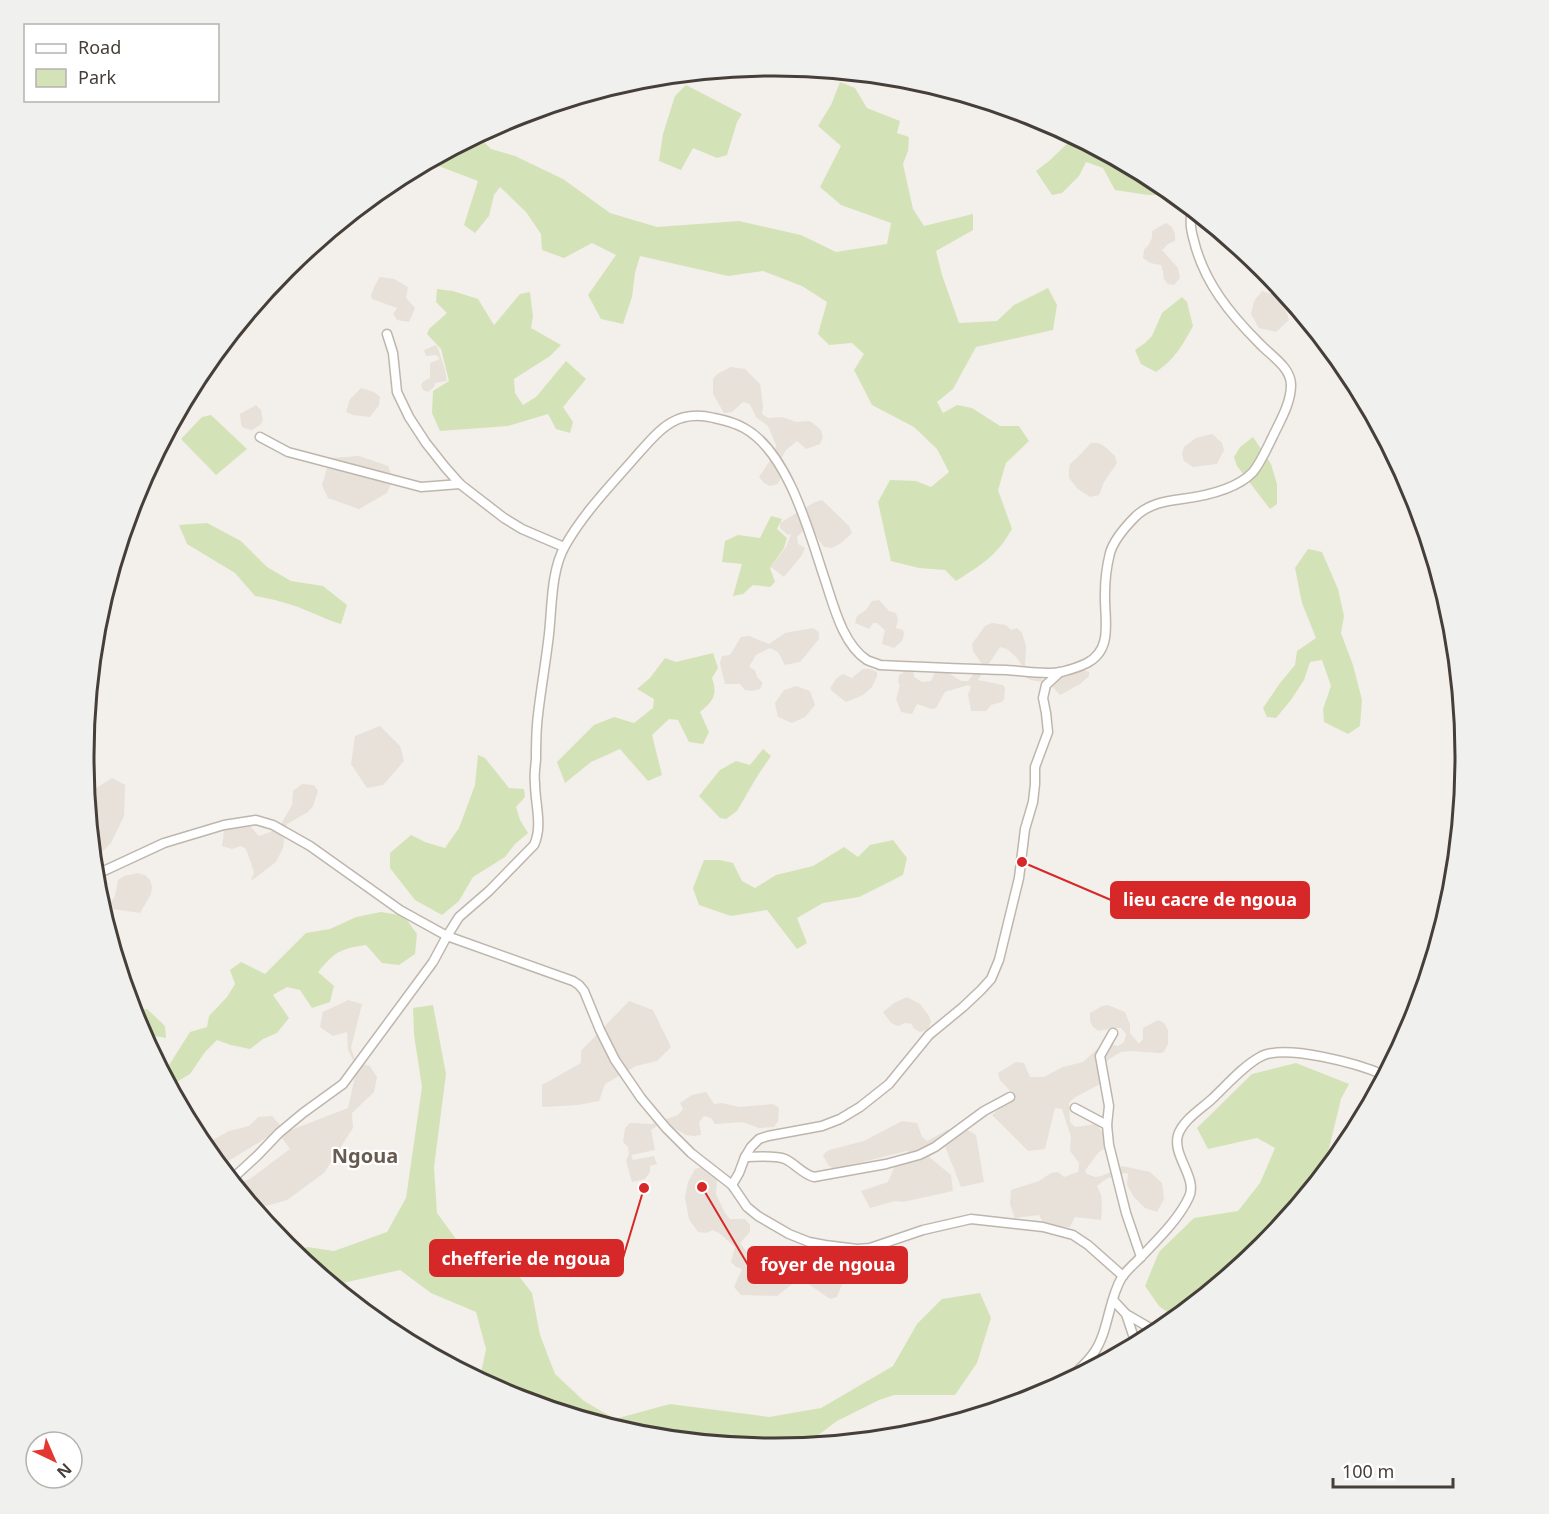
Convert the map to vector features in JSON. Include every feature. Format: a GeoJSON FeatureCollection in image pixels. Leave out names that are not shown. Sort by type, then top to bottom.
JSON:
{"type":"FeatureCollection","features":[{"type":"Feature","properties":{"kind":"street"},"geometry":{"type":"LineString","coordinates":[[237,1174],[303,1113],[343,1084],[433,962],[459,917],[489,891],[534,845],[539,830],[534,783],[537,718],[555,576],[564,547],[606,491],[663,427],[676,419],[692,416],[726,421],[744,428],[771,451],[794,493],[834,610],[845,632],[868,660],[880,665],[1060,672],[1090,661],[1101,651],[1106,639],[1107,618],[1104,593],[1111,550],[1119,536],[1141,512],[1154,505],[1208,494],[1229,487],[1252,472],[1260,462],[1281,420],[1289,396],[1291,383],[1287,372],[1220,300],[1203,269],[1191,230],[1192,219]]}},
{"type":"Feature","properties":{"kind":"street"},"geometry":{"type":"LineString","coordinates":[[387,334],[393,353],[397,392],[409,417],[426,443],[460,484],[522,529],[564,547]]}},
{"type":"Feature","properties":{"kind":"street"},"geometry":{"type":"LineString","coordinates":[[260,437],[288,452],[421,487],[460,484]]}},
{"type":"Feature","properties":{"kind":"street"},"geometry":{"type":"LineString","coordinates":[[732,1185],[745,1157],[759,1139],[822,1126],[840,1119],[867,1103],[889,1084],[930,1035],[991,979],[1001,952],[1019,878],[1025,829],[1033,802],[1035,767],[1048,732],[1042,698],[1046,685],[1060,672]]}},
{"type":"Feature","properties":{"kind":"street"},"geometry":{"type":"LineString","coordinates":[[104,871],[164,843],[224,825],[256,820],[273,825],[310,846],[400,910],[447,936],[579,985],[584,991],[615,1060],[666,1128],[691,1153],[732,1185],[747,1207],[789,1234],[809,1242],[857,1249],[870,1248],[923,1230],[971,1219],[1043,1227],[1073,1235],[1123,1276]]}},
{"type":"Feature","properties":{"kind":"street"},"geometry":{"type":"LineString","coordinates":[[1113,1033],[1100,1056],[1109,1106],[1107,1125],[1109,1144],[1126,1213],[1141,1257]]}},
{"type":"Feature","properties":{"kind":"street"},"geometry":{"type":"LineString","coordinates":[[1088,1360],[1093,1355],[1123,1276],[1166,1230],[1191,1194],[1190,1183],[1177,1144],[1181,1129],[1187,1121],[1252,1062],[1268,1053],[1300,1054],[1347,1062],[1377,1073]]}},
{"type":"Feature","properties":{"kind":"street"},"geometry":{"type":"LineString","coordinates":[[745,1157],[780,1158],[814,1177],[903,1161],[935,1147],[984,1111],[1010,1096]]}},
{"type":"Feature","properties":{"kind":"street"},"geometry":{"type":"LineString","coordinates":[[1075,1108],[1107,1125]]}},
{"type":"Feature","properties":{"kind":"street"},"geometry":{"type":"LineString","coordinates":[[1114,1301],[1126,1314],[1147,1326]]}},
{"type":"Feature","properties":{"kind":"street"},"geometry":{"type":"LineString","coordinates":[[1126,1314],[1133,1335]]}},
{"type":"Feature","properties":{"kind":"shaded area"},"geometry":{"type":"Polygon","coordinates":[[[1166,223],[1172,227],[1175,234],[1175,241],[1162,250],[1178,268],[1180,278],[1174,285],[1168,284],[1164,279],[1161,265],[1150,263],[1143,258],[1144,250],[1152,238],[1152,231],[1166,223]]]}},
{"type":"Feature","properties":{"kind":"shaded area"},"geometry":{"type":"Polygon","coordinates":[[[380,277],[394,279],[408,287],[406,298],[415,308],[409,322],[397,320],[393,314],[397,308],[372,299],[371,295],[380,277]]]}},
{"type":"Feature","properties":{"kind":"shaded area"},"geometry":{"type":"Polygon","coordinates":[[[1262,291],[1273,294],[1287,313],[1289,320],[1276,332],[1259,328],[1251,314],[1254,301],[1262,291]]]}},
{"type":"Feature","properties":{"kind":"shaded area"},"geometry":{"type":"Polygon","coordinates":[[[436,345],[447,381],[435,383],[428,392],[423,390],[421,385],[430,378],[430,363],[440,359],[436,355],[426,356],[424,350],[436,345]]]}},
{"type":"Feature","properties":{"kind":"shaded area"},"geometry":{"type":"Polygon","coordinates":[[[731,367],[745,369],[760,384],[762,414],[768,418],[782,417],[796,422],[810,421],[821,430],[823,437],[820,444],[806,449],[797,441],[786,450],[778,464],[777,471],[781,477],[778,484],[770,486],[759,477],[775,453],[776,445],[768,426],[756,417],[750,404],[743,402],[732,412],[724,413],[713,394],[713,379],[717,374],[731,367]]]}},
{"type":"Feature","properties":{"kind":"shaded area"},"geometry":{"type":"Polygon","coordinates":[[[361,388],[374,392],[380,397],[379,405],[370,417],[346,412],[350,399],[361,388]]]}},
{"type":"Feature","properties":{"kind":"shaded area"},"geometry":{"type":"Polygon","coordinates":[[[256,405],[261,410],[263,421],[252,430],[244,428],[241,425],[240,414],[256,405]]]}},
{"type":"Feature","properties":{"kind":"shaded area"},"geometry":{"type":"Polygon","coordinates":[[[1212,434],[1222,443],[1224,450],[1217,464],[1193,467],[1184,461],[1182,454],[1184,447],[1196,438],[1212,434]]]}},
{"type":"Feature","properties":{"kind":"shaded area"},"geometry":{"type":"Polygon","coordinates":[[[1091,443],[1104,446],[1115,456],[1117,463],[1104,482],[1099,495],[1090,497],[1078,489],[1069,478],[1069,470],[1070,464],[1091,443]]]}},
{"type":"Feature","properties":{"kind":"shaded area"},"geometry":{"type":"Polygon","coordinates":[[[359,456],[388,466],[393,479],[387,493],[359,509],[328,498],[322,485],[330,458],[359,456]]]}},
{"type":"Feature","properties":{"kind":"shaded area"},"geometry":{"type":"Polygon","coordinates":[[[822,500],[849,526],[852,533],[832,548],[824,547],[808,526],[797,537],[798,544],[805,548],[802,555],[784,577],[771,567],[786,547],[791,534],[788,535],[780,528],[780,523],[822,500]]]}},
{"type":"Feature","properties":{"kind":"shaded area"},"geometry":{"type":"Polygon","coordinates":[[[879,600],[889,611],[896,613],[898,620],[896,628],[903,630],[902,641],[894,648],[882,644],[885,630],[877,623],[873,623],[869,629],[855,623],[857,616],[866,610],[872,601],[879,600]]]}},
{"type":"Feature","properties":{"kind":"shaded area"},"geometry":{"type":"Polygon","coordinates":[[[992,623],[1006,625],[1011,630],[1017,628],[1022,633],[1026,646],[1025,665],[1035,676],[1046,681],[1079,668],[1089,672],[1089,676],[1060,695],[1049,683],[1030,680],[1024,676],[1018,659],[1007,649],[1000,647],[978,680],[1003,685],[1005,688],[1002,702],[991,705],[986,711],[971,711],[968,694],[971,687],[968,685],[945,692],[936,708],[932,709],[917,704],[912,714],[901,712],[896,699],[900,685],[899,675],[913,669],[914,677],[922,682],[931,681],[935,672],[944,670],[961,681],[968,681],[982,664],[973,651],[972,644],[985,626],[992,623]]]}},
{"type":"Feature","properties":{"kind":"shaded area"},"geometry":{"type":"Polygon","coordinates":[[[813,628],[819,632],[819,639],[800,662],[785,665],[778,652],[770,648],[756,655],[749,667],[755,670],[757,677],[763,683],[760,689],[745,690],[740,684],[725,684],[720,663],[722,656],[730,655],[741,637],[749,636],[769,644],[785,633],[813,628]]]}},
{"type":"Feature","properties":{"kind":"shaded area"},"geometry":{"type":"Polygon","coordinates":[[[863,669],[877,672],[877,676],[872,687],[863,695],[846,702],[830,688],[843,674],[852,678],[863,669]]]}},
{"type":"Feature","properties":{"kind":"shaded area"},"geometry":{"type":"Polygon","coordinates":[[[796,686],[810,691],[815,705],[805,717],[792,723],[778,717],[775,703],[784,690],[796,686]]]}},
{"type":"Feature","properties":{"kind":"shaded area"},"geometry":{"type":"Polygon","coordinates":[[[380,726],[400,746],[404,761],[383,785],[367,788],[351,764],[355,736],[380,726]]]}},
{"type":"Feature","properties":{"kind":"shaded area"},"geometry":{"type":"Polygon","coordinates":[[[112,778],[125,785],[124,816],[111,843],[101,853],[95,802],[95,789],[112,778]]]}},
{"type":"Feature","properties":{"kind":"shaded area"},"geometry":{"type":"Polygon","coordinates":[[[302,784],[314,785],[318,791],[313,806],[308,812],[287,824],[283,848],[276,862],[251,881],[254,872],[246,849],[241,846],[232,849],[222,846],[224,831],[237,826],[243,828],[250,826],[259,836],[278,829],[292,805],[293,791],[302,784]]]}},
{"type":"Feature","properties":{"kind":"shaded area"},"geometry":{"type":"Polygon","coordinates":[[[138,873],[150,880],[152,887],[151,894],[140,913],[113,909],[111,902],[115,896],[118,880],[138,873]]]}},
{"type":"Feature","properties":{"kind":"shaded area"},"geometry":{"type":"Polygon","coordinates":[[[907,997],[920,1004],[929,1016],[931,1022],[928,1029],[920,1032],[913,1028],[912,1024],[905,1023],[898,1026],[891,1023],[883,1012],[894,1003],[907,997]]]}},
{"type":"Feature","properties":{"kind":"shaded area"},"geometry":{"type":"Polygon","coordinates":[[[348,1000],[362,1004],[351,1048],[356,1062],[370,1066],[377,1077],[374,1092],[352,1113],[353,1128],[324,1173],[287,1200],[264,1207],[243,1181],[250,1179],[290,1149],[282,1138],[266,1138],[228,1161],[213,1140],[229,1131],[249,1126],[258,1117],[272,1116],[286,1132],[348,1108],[357,1068],[348,1050],[347,1032],[333,1036],[320,1027],[323,1012],[348,1000]]]}},
{"type":"Feature","properties":{"kind":"shaded area"},"geometry":{"type":"Polygon","coordinates":[[[629,1001],[653,1010],[671,1047],[657,1061],[636,1066],[605,1084],[599,1101],[542,1107],[542,1085],[581,1063],[581,1051],[629,1001]]]}},
{"type":"Feature","properties":{"kind":"shaded area"},"geometry":{"type":"Polygon","coordinates":[[[1108,1005],[1125,1012],[1130,1025],[1130,1033],[1139,1044],[1143,1039],[1143,1028],[1158,1020],[1164,1023],[1168,1030],[1168,1044],[1164,1052],[1121,1052],[1109,1059],[1101,1068],[1100,1084],[1069,1103],[1070,1122],[1075,1127],[1096,1124],[1105,1135],[1105,1148],[1098,1153],[1087,1168],[1085,1171],[1087,1174],[1095,1177],[1102,1176],[1122,1166],[1150,1172],[1162,1183],[1164,1199],[1157,1212],[1145,1208],[1134,1197],[1127,1185],[1128,1174],[1125,1173],[1106,1179],[1097,1186],[1101,1195],[1101,1220],[1075,1217],[1070,1227],[1045,1226],[1039,1215],[1015,1218],[1010,1204],[1011,1190],[1039,1181],[1051,1173],[1058,1172],[1064,1177],[1078,1172],[1079,1163],[1070,1151],[1071,1137],[1062,1109],[1055,1108],[1045,1149],[1028,1151],[992,1115],[1015,1096],[1000,1080],[998,1073],[1016,1062],[1024,1063],[1030,1077],[1044,1077],[1063,1067],[1083,1062],[1104,1043],[1118,1046],[1124,1042],[1126,1034],[1121,1028],[1099,1031],[1090,1021],[1090,1013],[1108,1005]]]}},
{"type":"Feature","properties":{"kind":"shaded area"},"geometry":{"type":"Polygon","coordinates":[[[706,1092],[714,1104],[740,1107],[773,1104],[779,1108],[778,1121],[774,1127],[759,1128],[743,1122],[715,1124],[711,1118],[704,1116],[699,1122],[701,1135],[694,1136],[686,1135],[665,1123],[657,1126],[651,1130],[655,1150],[631,1155],[633,1160],[654,1156],[657,1164],[650,1166],[650,1172],[645,1179],[632,1182],[626,1161],[629,1154],[628,1147],[623,1142],[625,1128],[630,1123],[652,1124],[678,1115],[683,1109],[680,1103],[692,1095],[706,1092]]]}},
{"type":"Feature","properties":{"kind":"shaded area"},"geometry":{"type":"Polygon","coordinates":[[[902,1121],[917,1123],[922,1137],[927,1141],[947,1130],[961,1126],[976,1135],[984,1182],[961,1187],[945,1146],[929,1157],[951,1175],[953,1191],[903,1202],[895,1201],[870,1208],[861,1191],[888,1182],[894,1168],[913,1155],[907,1151],[834,1169],[828,1165],[823,1155],[829,1150],[864,1141],[902,1121]]]}},
{"type":"Feature","properties":{"kind":"shaded area"},"geometry":{"type":"Polygon","coordinates":[[[702,1167],[715,1172],[716,1194],[725,1213],[730,1219],[745,1219],[750,1225],[750,1232],[740,1243],[749,1255],[762,1261],[791,1254],[813,1259],[831,1272],[842,1284],[837,1297],[830,1299],[800,1278],[777,1296],[741,1295],[734,1287],[742,1269],[731,1262],[735,1247],[713,1230],[706,1233],[698,1232],[689,1219],[685,1197],[688,1182],[695,1169],[702,1167]]]}},
{"type":"Feature","properties":{"kind":"green space"},"geometry":{"type":"Polygon","coordinates":[[[840,82],[855,88],[867,108],[900,121],[897,133],[909,137],[908,151],[903,164],[913,209],[924,226],[973,214],[973,230],[936,251],[959,323],[997,321],[1014,305],[1048,288],[1057,305],[1053,330],[976,347],[953,389],[937,402],[943,413],[957,405],[972,408],[1000,426],[1019,426],[1029,441],[1006,463],[998,490],[1012,529],[994,553],[956,581],[945,570],[919,568],[891,561],[878,502],[890,480],[916,481],[931,487],[949,472],[937,449],[914,427],[872,405],[854,370],[864,354],[852,343],[829,345],[818,334],[827,302],[802,286],[763,271],[728,276],[640,256],[632,297],[623,324],[601,319],[588,295],[616,255],[592,243],[564,258],[542,250],[541,234],[526,212],[500,187],[494,195],[489,216],[475,233],[464,225],[478,181],[438,166],[484,142],[491,149],[515,156],[563,179],[610,213],[657,227],[739,221],[801,235],[836,252],[887,244],[891,223],[841,205],[820,187],[841,146],[818,126],[831,105],[840,82]]]}},
{"type":"Feature","properties":{"kind":"green space"},"geometry":{"type":"Polygon","coordinates":[[[686,85],[742,114],[737,122],[727,155],[717,158],[693,148],[681,170],[659,161],[663,134],[675,96],[686,85]]]}},
{"type":"Feature","properties":{"kind":"green space"},"geometry":{"type":"Polygon","coordinates":[[[1067,143],[1115,168],[1159,195],[1115,190],[1103,168],[1086,162],[1079,176],[1062,193],[1052,195],[1036,171],[1067,143]]]}},
{"type":"Feature","properties":{"kind":"green space"},"geometry":{"type":"Polygon","coordinates":[[[437,289],[453,291],[478,299],[494,325],[520,294],[530,292],[533,317],[531,328],[561,345],[550,356],[514,379],[515,393],[523,405],[536,397],[566,361],[586,379],[563,407],[573,422],[570,433],[556,429],[548,414],[508,426],[440,431],[432,413],[433,391],[449,381],[441,349],[427,334],[429,329],[447,313],[436,302],[437,289]]]}},
{"type":"Feature","properties":{"kind":"green space"},"geometry":{"type":"Polygon","coordinates":[[[1182,297],[1187,302],[1193,326],[1178,352],[1156,372],[1141,364],[1135,350],[1152,336],[1162,313],[1182,297]]]}},
{"type":"Feature","properties":{"kind":"green space"},"geometry":{"type":"Polygon","coordinates":[[[211,415],[247,449],[216,475],[181,439],[202,417],[211,415]]]}},
{"type":"Feature","properties":{"kind":"green space"},"geometry":{"type":"Polygon","coordinates":[[[1253,437],[1271,464],[1277,484],[1277,504],[1270,509],[1237,466],[1234,457],[1240,447],[1253,437]]]}},
{"type":"Feature","properties":{"kind":"green space"},"geometry":{"type":"Polygon","coordinates":[[[771,516],[782,519],[777,529],[787,538],[784,548],[770,568],[775,582],[770,587],[753,585],[743,594],[733,596],[742,564],[722,562],[725,541],[738,535],[760,538],[771,516]]]}},
{"type":"Feature","properties":{"kind":"green space"},"geometry":{"type":"Polygon","coordinates":[[[207,523],[241,541],[267,567],[291,581],[323,586],[347,605],[341,624],[290,604],[255,596],[235,573],[187,544],[179,525],[207,523]]]}},
{"type":"Feature","properties":{"kind":"green space"},"geometry":{"type":"Polygon","coordinates":[[[1308,549],[1322,552],[1338,589],[1344,616],[1341,633],[1353,665],[1362,700],[1360,726],[1348,734],[1324,722],[1323,709],[1331,686],[1322,660],[1310,662],[1304,680],[1276,718],[1267,717],[1263,708],[1295,665],[1297,651],[1316,638],[1302,603],[1295,568],[1308,549]]]}},
{"type":"Feature","properties":{"kind":"green space"},"geometry":{"type":"Polygon","coordinates":[[[713,653],[718,668],[712,678],[713,697],[700,712],[709,732],[703,744],[689,742],[678,720],[669,719],[652,735],[662,775],[648,781],[620,749],[591,762],[565,783],[557,762],[594,725],[614,717],[634,723],[653,708],[654,699],[637,689],[650,678],[665,658],[676,662],[713,653]]]}},
{"type":"Feature","properties":{"kind":"green space"},"geometry":{"type":"Polygon","coordinates":[[[763,749],[771,756],[737,811],[726,819],[720,818],[699,796],[720,770],[736,761],[750,765],[763,749]]]}},
{"type":"Feature","properties":{"kind":"green space"},"geometry":{"type":"Polygon","coordinates":[[[478,755],[485,758],[509,788],[524,789],[525,797],[516,807],[520,820],[528,833],[505,857],[473,877],[459,901],[442,915],[415,900],[390,868],[390,853],[411,835],[445,848],[459,828],[475,785],[478,755]]]}},
{"type":"Feature","properties":{"kind":"green space"},"geometry":{"type":"Polygon","coordinates":[[[893,840],[907,858],[903,875],[859,897],[823,903],[797,918],[807,943],[797,949],[767,910],[731,916],[699,905],[693,888],[704,860],[733,863],[742,881],[755,888],[776,875],[813,866],[844,847],[858,857],[870,845],[893,840]]]}},
{"type":"Feature","properties":{"kind":"green space"},"geometry":{"type":"Polygon","coordinates":[[[381,912],[404,916],[417,934],[415,954],[399,965],[382,963],[366,945],[338,952],[318,972],[334,986],[330,1002],[312,1008],[300,990],[287,987],[273,995],[289,1018],[277,1033],[263,1039],[250,1049],[217,1040],[205,1052],[190,1074],[177,1082],[168,1066],[190,1032],[207,1027],[209,1016],[227,997],[235,984],[230,970],[241,962],[265,974],[306,933],[330,929],[356,917],[381,912]]]}},
{"type":"Feature","properties":{"kind":"green space"},"geometry":{"type":"Polygon","coordinates":[[[433,1005],[446,1074],[434,1167],[437,1213],[472,1261],[518,1275],[532,1293],[540,1335],[555,1374],[584,1401],[612,1417],[514,1386],[482,1371],[486,1349],[476,1312],[431,1293],[400,1270],[343,1283],[304,1249],[307,1247],[334,1251],[387,1232],[406,1198],[422,1087],[414,1035],[413,1008],[433,1005]]]}},
{"type":"Feature","properties":{"kind":"green space"},"geometry":{"type":"Polygon","coordinates":[[[143,1009],[147,1009],[165,1026],[166,1038],[154,1036],[143,1009]]]}},
{"type":"Feature","properties":{"kind":"green space"},"geometry":{"type":"Polygon","coordinates":[[[1296,1063],[1349,1084],[1341,1099],[1328,1151],[1286,1206],[1256,1238],[1223,1269],[1168,1312],[1159,1306],[1145,1286],[1159,1252],[1194,1218],[1238,1211],[1260,1183],[1275,1148],[1257,1138],[1208,1149],[1197,1128],[1252,1074],[1296,1063]]]}},
{"type":"Feature","properties":{"kind":"green space"},"geometry":{"type":"Polygon","coordinates":[[[980,1293],[991,1318],[977,1363],[955,1395],[894,1395],[837,1421],[817,1436],[774,1438],[686,1432],[617,1418],[670,1404],[769,1417],[821,1408],[893,1366],[917,1324],[942,1299],[980,1293]]]}},
{"type":"Feature","properties":{"kind":"place","name":"lieu cacre de ngoua"},"geometry":{"type":"Point","coordinates":[1022,862]}},
{"type":"Feature","properties":{"kind":"place","name":"foyer de ngoua"},"geometry":{"type":"Point","coordinates":[702,1187]}},
{"type":"Feature","properties":{"kind":"place","name":"chefferie de ngoua"},"geometry":{"type":"Point","coordinates":[644,1188]}},
{"type":"Feature","properties":{"kind":"district","name":"Ngoua"},"geometry":{"type":"Point","coordinates":[365,1155]}}]}
